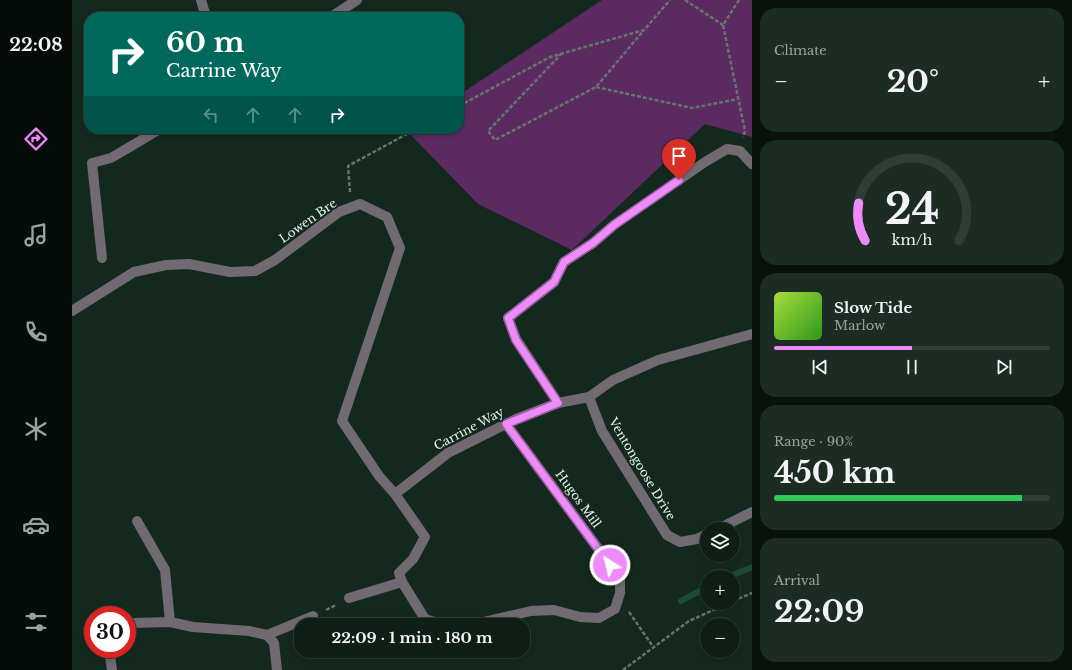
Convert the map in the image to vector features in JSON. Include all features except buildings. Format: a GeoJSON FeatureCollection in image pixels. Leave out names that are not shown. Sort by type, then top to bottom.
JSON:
{"type":"FeatureCollection","features":[{"type":"Feature","properties":{"kind":"street"},"geometry":{"type":"LineString","coordinates":[[201,0],[205,12]]}},
{"type":"Feature","properties":{"kind":"street"},"geometry":{"type":"LineString","coordinates":[[339,12],[357,0]]}},
{"type":"Feature","properties":{"kind":"street"},"geometry":{"type":"LineString","coordinates":[[102,258],[92,163],[111,158],[152,134]]}},
{"type":"Feature","properties":{"kind":"street"},"geometry":{"type":"LineString","coordinates":[[558,403],[516,340],[508,318],[554,282],[564,262],[593,243],[614,225],[704,162],[727,149],[740,151],[752,164]]}},
{"type":"Feature","properties":{"kind":"street","name":"Lowen Bre"},"geometry":{"type":"LineString","coordinates":[[72,310],[134,272],[166,265],[189,264],[230,272],[255,270],[275,260],[339,212],[360,204],[386,217],[400,248],[342,421],[379,476],[396,494]]}},
{"type":"Feature","properties":{"kind":"street","name":"Carrine Way"},"geometry":{"type":"LineString","coordinates":[[396,494],[448,453],[506,424],[558,403],[589,397],[612,380],[658,360],[752,334]]}},
{"type":"Feature","properties":{"kind":"street","name":"Ventongoose Drive"},"geometry":{"type":"LineString","coordinates":[[589,397],[602,431],[667,535],[680,542],[700,538]]}},
{"type":"Feature","properties":{"kind":"street","name":"Hugos Mill"},"geometry":{"type":"LineString","coordinates":[[506,424],[620,578],[619,597]]}},
{"type":"Feature","properties":{"kind":"street"},"geometry":{"type":"LineString","coordinates":[[396,494],[424,537],[414,559],[399,573],[402,582],[424,618]]}},
{"type":"Feature","properties":{"kind":"street"},"geometry":{"type":"LineString","coordinates":[[732,522],[752,512]]}},
{"type":"Feature","properties":{"kind":"street"},"geometry":{"type":"LineString","coordinates":[[137,521],[165,570],[170,622]]}},
{"type":"Feature","properties":{"kind":"street"},"geometry":{"type":"LineString","coordinates":[[349,598],[402,582]]}},
{"type":"Feature","properties":{"kind":"street"},"geometry":{"type":"LineString","coordinates":[[500,618],[531,611],[554,610],[580,617],[599,618],[615,610],[619,597]]}},
{"type":"Feature","properties":{"kind":"street"},"geometry":{"type":"LineString","coordinates":[[136,623],[170,622],[194,627],[249,631],[267,635],[313,616]]}},
{"type":"Feature","properties":{"kind":"street"},"geometry":{"type":"LineString","coordinates":[[267,635],[274,643],[277,670]]}},
{"type":"Feature","properties":{"kind":"street"},"geometry":{"type":"LineString","coordinates":[[110,658],[112,670]]}},
{"type":"Feature","properties":{"kind":"path"},"geometry":{"type":"LineString","coordinates":[[562,53],[488,131],[495,140],[596,88],[670,0]]}},
{"type":"Feature","properties":{"kind":"path"},"geometry":{"type":"LineString","coordinates":[[685,0],[723,25]]}},
{"type":"Feature","properties":{"kind":"path"},"geometry":{"type":"LineString","coordinates":[[739,0],[723,25],[745,131],[740,151]]}},
{"type":"Feature","properties":{"kind":"path"},"geometry":{"type":"LineString","coordinates":[[464,103],[550,57],[644,30]]}},
{"type":"Feature","properties":{"kind":"path"},"geometry":{"type":"LineString","coordinates":[[596,88],[692,108],[738,99]]}},
{"type":"Feature","properties":{"kind":"path"},"geometry":{"type":"LineString","coordinates":[[352,207],[348,166],[407,134]]}},
{"type":"Feature","properties":{"kind":"path"},"geometry":{"type":"LineString","coordinates":[[740,598],[752,593]]}},
{"type":"Feature","properties":{"kind":"path"},"geometry":{"type":"LineString","coordinates":[[619,597],[654,648]]}},
{"type":"Feature","properties":{"kind":"path"},"geometry":{"type":"LineString","coordinates":[[313,616],[349,598]]}},
{"type":"Feature","properties":{"kind":"path"},"geometry":{"type":"LineString","coordinates":[[623,670],[689,621],[713,610]]}},
{"type":"Feature","properties":{"kind":"shaded area"},"geometry":{"type":"Polygon","coordinates":[[[602,0],[752,0],[752,137],[705,124],[572,250],[478,204],[410,134],[464,134],[464,92],[602,0]]]}},
{"type":"Feature","properties":{"kind":"waterway"},"geometry":{"type":"LineString","coordinates":[[740,572],[752,567]]}},
{"type":"Feature","properties":{"kind":"waterway"},"geometry":{"type":"LineString","coordinates":[[681,601],[700,591]]}},
{"type":"Feature","properties":{"kind":"route"},"geometry":{"type":"LineString","coordinates":[[610,565],[506,424],[558,403],[516,340],[508,318],[554,282],[564,262],[593,243],[614,225],[679,180]]}}]}
